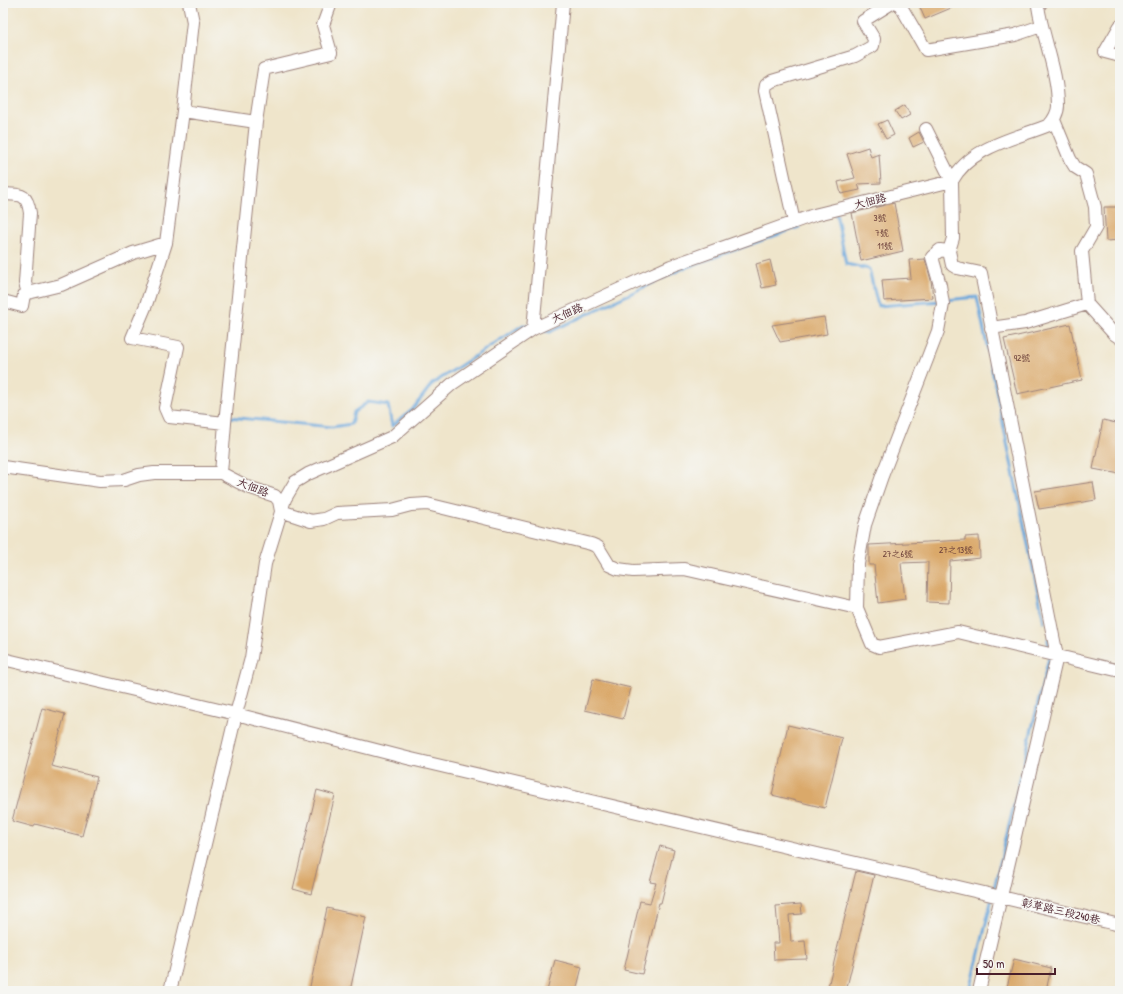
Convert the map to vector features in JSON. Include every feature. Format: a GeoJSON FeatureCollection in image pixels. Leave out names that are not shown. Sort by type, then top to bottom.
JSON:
{"type":"FeatureCollection","features":[{"type":"Feature","properties":{"kind":"street"},"geometry":{"type":"LineString","coordinates":[[189,3],[193,22],[166,243],[146,305],[132,338],[178,347],[165,408],[169,416],[225,423]]}},
{"type":"Feature","properties":{"kind":"street"},"geometry":{"type":"LineString","coordinates":[[221,473],[256,122],[264,69],[331,54],[323,25],[331,3]]}},
{"type":"Feature","properties":{"kind":"street"},"geometry":{"type":"LineString","coordinates":[[533,328],[563,3]]}},
{"type":"Feature","properties":{"kind":"street"},"geometry":{"type":"LineString","coordinates":[[794,222],[765,91],[766,86],[772,81],[855,56],[873,46],[874,40],[863,21],[892,3]]}},
{"type":"Feature","properties":{"kind":"street"},"geometry":{"type":"LineString","coordinates":[[899,3],[926,50],[1015,35],[1041,26]]}},
{"type":"Feature","properties":{"kind":"street"},"geometry":{"type":"LineString","coordinates":[[952,181],[957,172],[976,154],[1050,125],[1054,120],[1058,106],[1052,64],[1041,26],[1038,4]]}},
{"type":"Feature","properties":{"kind":"street"},"geometry":{"type":"LineString","coordinates":[[1120,26],[1105,52],[1120,56]]}},
{"type":"Feature","properties":{"kind":"street"},"geometry":{"type":"LineString","coordinates":[[183,111],[256,122]]}},
{"type":"Feature","properties":{"kind":"street"},"geometry":{"type":"LineString","coordinates":[[1054,120],[1070,159],[1075,167],[1086,174],[1095,207],[1096,227],[1082,251],[1087,304],[1114,334],[1120,338]]}},
{"type":"Feature","properties":{"kind":"street"},"geometry":{"type":"LineString","coordinates":[[926,129],[952,181],[953,238],[949,252],[952,265],[981,273],[1057,656],[979,991]]}},
{"type":"Feature","properties":{"kind":"street","name":"大佃路"},"geometry":{"type":"LineString","coordinates":[[281,511],[285,499],[295,482],[308,474],[392,437],[452,384],[533,328],[671,266],[794,222],[814,215],[952,181]]}},
{"type":"Feature","properties":{"kind":"street"},"geometry":{"type":"LineString","coordinates":[[3,194],[24,196],[28,203],[30,213],[25,283],[28,293]]}},
{"type":"Feature","properties":{"kind":"street"},"geometry":{"type":"LineString","coordinates":[[3,301],[22,306],[24,295],[28,293],[61,285],[134,253],[166,243]]}},
{"type":"Feature","properties":{"kind":"street"},"geometry":{"type":"LineString","coordinates":[[949,252],[940,250],[932,257],[940,285],[943,304],[938,330],[884,469],[865,525],[858,564],[857,608],[872,644],[879,647],[958,632],[1120,671]]}},
{"type":"Feature","properties":{"kind":"street"},"geometry":{"type":"LineString","coordinates":[[991,328],[1025,323],[1087,304]]}},
{"type":"Feature","properties":{"kind":"street","name":"大佃路"},"geometry":{"type":"LineString","coordinates":[[3,467],[100,481],[124,480],[139,475],[154,473],[221,473],[248,487],[275,496],[279,501],[281,511]]}},
{"type":"Feature","properties":{"kind":"street"},"geometry":{"type":"LineString","coordinates":[[170,991],[236,714],[251,658],[265,564],[281,511],[311,521],[324,519],[337,513],[392,510],[411,505],[426,504],[591,544],[598,547],[609,565],[618,569],[633,571],[684,569],[857,608]]}},
{"type":"Feature","properties":{"kind":"street","name":"彰草路三段240巷"},"geometry":{"type":"LineString","coordinates":[[3,659],[236,714],[407,758],[1120,925]]}},
{"type":"Feature","properties":{"kind":"building"},"geometry":{"type":"Polygon","coordinates":[[[918,3],[963,3],[925,19],[918,3]]]}},
{"type":"Feature","properties":{"kind":"building"},"geometry":{"type":"Polygon","coordinates":[[[905,105],[910,115],[901,120],[895,111],[905,105]]]}},
{"type":"Feature","properties":{"kind":"building"},"geometry":{"type":"Polygon","coordinates":[[[887,120],[894,135],[886,139],[878,124],[887,120]]]}},
{"type":"Feature","properties":{"kind":"building"},"geometry":{"type":"Polygon","coordinates":[[[919,132],[924,142],[913,147],[909,138],[919,132]]]}},
{"type":"Feature","properties":{"kind":"building"},"geometry":{"type":"Polygon","coordinates":[[[868,147],[871,157],[879,154],[881,183],[858,184],[860,190],[841,194],[838,182],[855,178],[847,154],[868,147]]]}},
{"type":"Feature","properties":{"kind":"building"},"geometry":{"type":"Polygon","coordinates":[[[894,203],[903,251],[861,261],[852,213],[894,203]]]}},
{"type":"Feature","properties":{"kind":"building"},"geometry":{"type":"Polygon","coordinates":[[[1104,207],[1120,207],[1120,240],[1106,241],[1104,207]]]}},
{"type":"Feature","properties":{"kind":"building"},"geometry":{"type":"Polygon","coordinates":[[[925,259],[931,280],[933,298],[884,301],[882,280],[911,278],[909,260],[925,259]]]}},
{"type":"Feature","properties":{"kind":"building"},"geometry":{"type":"Polygon","coordinates":[[[770,260],[776,285],[762,288],[756,264],[770,260]]]}},
{"type":"Feature","properties":{"kind":"building"},"geometry":{"type":"Polygon","coordinates":[[[824,317],[827,334],[780,342],[772,325],[824,317]]]}},
{"type":"Feature","properties":{"kind":"building"},"geometry":{"type":"Polygon","coordinates":[[[1070,324],[1082,380],[1017,394],[1004,339],[1070,324]]]}},
{"type":"Feature","properties":{"kind":"building"},"geometry":{"type":"Polygon","coordinates":[[[1103,420],[1120,424],[1120,474],[1093,469],[1103,420]]]}},
{"type":"Feature","properties":{"kind":"building"},"geometry":{"type":"Polygon","coordinates":[[[1093,482],[1096,500],[1039,509],[1035,491],[1093,482]]]}},
{"type":"Feature","properties":{"kind":"building"},"geometry":{"type":"Polygon","coordinates":[[[979,536],[980,558],[950,561],[949,603],[927,602],[928,562],[901,563],[905,599],[878,603],[874,565],[869,565],[869,545],[965,540],[965,537],[979,536]]]}},
{"type":"Feature","properties":{"kind":"building"},"geometry":{"type":"Polygon","coordinates":[[[593,679],[631,688],[623,719],[585,710],[593,679]]]}},
{"type":"Feature","properties":{"kind":"building"},"geometry":{"type":"Polygon","coordinates":[[[42,708],[65,714],[51,766],[97,777],[82,836],[35,824],[34,827],[12,821],[42,708]]]}},
{"type":"Feature","properties":{"kind":"building"},"geometry":{"type":"Polygon","coordinates":[[[788,725],[842,738],[825,808],[772,795],[788,725]]]}},
{"type":"Feature","properties":{"kind":"building"},"geometry":{"type":"Polygon","coordinates":[[[317,790],[335,795],[311,894],[293,889],[317,790]]]}},
{"type":"Feature","properties":{"kind":"building"},"geometry":{"type":"Polygon","coordinates":[[[660,846],[674,850],[661,903],[659,903],[642,974],[624,970],[640,901],[650,903],[656,883],[650,882],[660,846]]]}},
{"type":"Feature","properties":{"kind":"building"},"geometry":{"type":"Polygon","coordinates":[[[856,871],[874,875],[846,991],[827,991],[856,871]]]}},
{"type":"Feature","properties":{"kind":"building"},"geometry":{"type":"Polygon","coordinates":[[[801,904],[802,914],[789,915],[791,942],[805,941],[807,959],[774,960],[773,943],[779,943],[776,906],[801,904]]]}},
{"type":"Feature","properties":{"kind":"building"},"geometry":{"type":"Polygon","coordinates":[[[327,908],[366,917],[350,991],[309,991],[327,908]]]}},
{"type":"Feature","properties":{"kind":"building"},"geometry":{"type":"Polygon","coordinates":[[[1014,959],[1051,968],[1046,991],[1006,991],[1014,959]]]}},
{"type":"Feature","properties":{"kind":"building"},"geometry":{"type":"Polygon","coordinates":[[[555,960],[582,967],[576,991],[547,991],[555,960]]]}},
{"type":"Feature","properties":{"kind":"waterway"},"geometry":{"type":"LineString","coordinates":[[835,214],[836,213],[846,264],[869,269],[878,306],[941,301]]}},
{"type":"Feature","properties":{"kind":"waterway"},"geometry":{"type":"LineString","coordinates":[[542,330],[550,332],[684,268],[799,227]]}},
{"type":"Feature","properties":{"kind":"waterway"},"geometry":{"type":"LineString","coordinates":[[946,300],[977,297],[1044,622]]}},
{"type":"Feature","properties":{"kind":"waterway"},"geometry":{"type":"LineString","coordinates":[[229,417],[332,427],[351,424],[354,412],[368,402],[388,405],[392,426],[412,410],[432,384],[523,325],[529,326]]}},
{"type":"Feature","properties":{"kind":"waterway"},"geometry":{"type":"LineString","coordinates":[[197,414],[223,417]]}},
{"type":"Feature","properties":{"kind":"waterway"},"geometry":{"type":"LineString","coordinates":[[1048,639],[1049,652]]}},
{"type":"Feature","properties":{"kind":"waterway"},"geometry":{"type":"LineString","coordinates":[[993,893],[1049,657]]}},
{"type":"Feature","properties":{"kind":"waterway"},"geometry":{"type":"LineString","coordinates":[[970,991],[992,898]]}}]}
